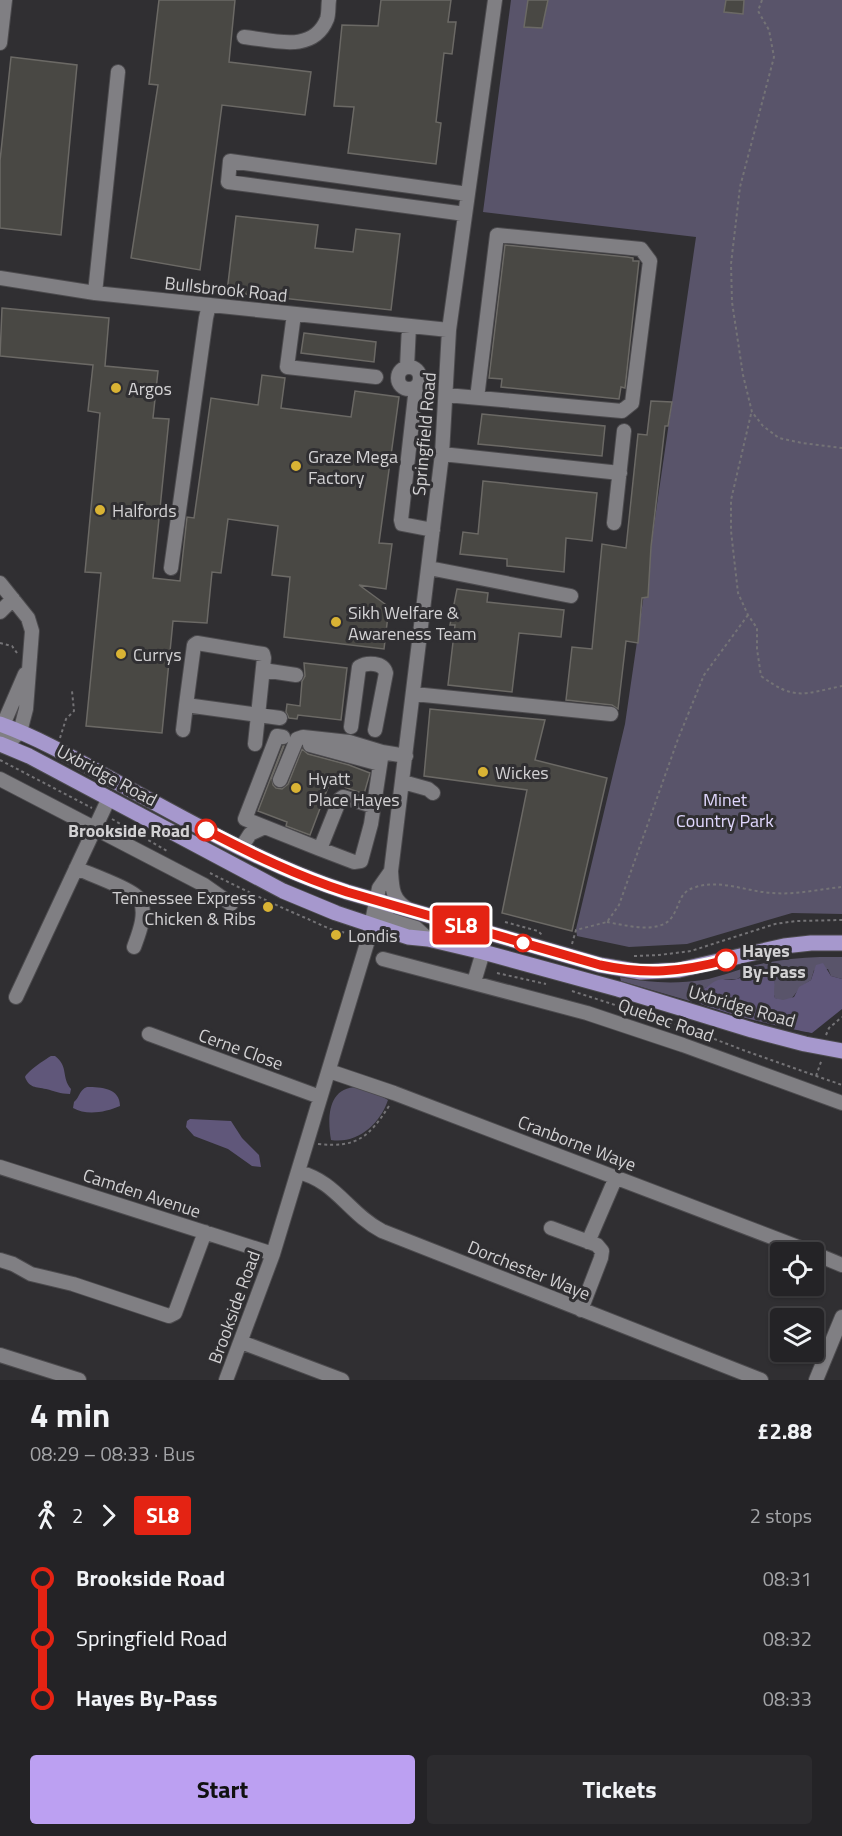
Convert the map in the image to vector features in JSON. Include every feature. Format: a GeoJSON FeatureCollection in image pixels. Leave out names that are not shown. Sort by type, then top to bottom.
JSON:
{"type":"FeatureCollection","features":[{"type":"Feature","properties":{"kind":"main road","name":"Uxbridge Road"},"geometry":{"type":"LineString","coordinates":[[2,724],[46,744],[241,848],[309,880],[600,965],[641,972],[679,970],[784,946],[842,943]]}},
{"type":"Feature","properties":{"kind":"main road","name":"Uxbridge Road"},"geometry":{"type":"LineString","coordinates":[[2,750],[29,756],[283,891],[336,913],[408,937],[428,939],[483,952],[618,988],[752,1030],[842,1051]]}},
{"type":"Feature","properties":{"kind":"street"},"geometry":{"type":"LineString","coordinates":[[0,43],[5,0]]}},
{"type":"Feature","properties":{"kind":"street"},"geometry":{"type":"LineString","coordinates":[[244,37],[297,43],[316,35],[327,18],[329,0]]}},
{"type":"Feature","properties":{"kind":"street","name":"Springfield Road"},"geometry":{"type":"LineString","coordinates":[[414,912],[404,907],[395,897],[391,872],[442,454],[449,330],[495,0]]}},
{"type":"Feature","properties":{"kind":"street"},"geometry":{"type":"LineString","coordinates":[[95,293],[118,72]]}},
{"type":"Feature","properties":{"kind":"street"},"geometry":{"type":"LineString","coordinates":[[465,213],[228,182],[230,161],[468,194]]}},
{"type":"Feature","properties":{"kind":"street"},"geometry":{"type":"LineString","coordinates":[[446,395],[477,398],[622,411],[632,403],[650,261],[641,249],[497,235],[477,398]]}},
{"type":"Feature","properties":{"kind":"street","name":"Bullsbrook Road"},"geometry":{"type":"LineString","coordinates":[[0,278],[95,293],[449,330]]}},
{"type":"Feature","properties":{"kind":"street"},"geometry":{"type":"LineString","coordinates":[[171,568],[209,305]]}},
{"type":"Feature","properties":{"kind":"street"},"geometry":{"type":"LineString","coordinates":[[294,314],[287,367],[376,376]]}},
{"type":"Feature","properties":{"kind":"street"},"geometry":{"type":"LineString","coordinates":[[409,326],[407,367],[414,368],[420,374],[420,381],[416,387],[401,520],[406,526],[433,530]]}},
{"type":"Feature","properties":{"kind":"street"},"geometry":{"type":"LineString","coordinates":[[614,523],[624,431]]}},
{"type":"Feature","properties":{"kind":"street"},"geometry":{"type":"LineString","coordinates":[[442,454],[620,472]]}},
{"type":"Feature","properties":{"kind":"street"},"geometry":{"type":"LineString","coordinates":[[429,568],[571,596]]}},
{"type":"Feature","properties":{"kind":"street"},"geometry":{"type":"LineString","coordinates":[[0,583],[28,618],[32,631],[26,709],[20,732],[2,750]]}},
{"type":"Feature","properties":{"kind":"street"},"geometry":{"type":"LineString","coordinates":[[0,612],[13,599]]}},
{"type":"Feature","properties":{"kind":"street"},"geometry":{"type":"LineString","coordinates":[[183,730],[194,645],[197,643],[263,654],[255,744]]}},
{"type":"Feature","properties":{"kind":"street"},"geometry":{"type":"LineString","coordinates":[[2,750],[2,724],[30,663]]}},
{"type":"Feature","properties":{"kind":"street"},"geometry":{"type":"LineString","coordinates":[[351,727],[359,667],[373,664],[382,666],[386,673],[375,730]]}},
{"type":"Feature","properties":{"kind":"street"},"geometry":{"type":"LineString","coordinates":[[263,670],[296,675]]}},
{"type":"Feature","properties":{"kind":"street"},"geometry":{"type":"LineString","coordinates":[[414,694],[611,714]]}},
{"type":"Feature","properties":{"kind":"street"},"geometry":{"type":"LineString","coordinates":[[186,705],[280,718]]}},
{"type":"Feature","properties":{"kind":"street"},"geometry":{"type":"LineString","coordinates":[[283,737],[277,736],[245,819],[358,862],[363,855],[371,824],[381,758]]}},
{"type":"Feature","properties":{"kind":"street"},"geometry":{"type":"LineString","coordinates":[[280,780],[297,739],[303,737],[349,742],[381,758]]}},
{"type":"Feature","properties":{"kind":"street"},"geometry":{"type":"LineString","coordinates":[[310,745],[381,758],[406,756]]}},
{"type":"Feature","properties":{"kind":"street"},"geometry":{"type":"LineString","coordinates":[[0,779],[204,885],[231,904]]}},
{"type":"Feature","properties":{"kind":"street"},"geometry":{"type":"LineString","coordinates":[[16,997],[109,798]]}},
{"type":"Feature","properties":{"kind":"street"},"geometry":{"type":"LineString","coordinates":[[320,849],[340,799],[349,798],[373,806]]}},
{"type":"Feature","properties":{"kind":"street"},"geometry":{"type":"LineString","coordinates":[[371,824],[397,827]]}},
{"type":"Feature","properties":{"kind":"street"},"geometry":{"type":"LineString","coordinates":[[241,848],[250,834],[265,827]]}},
{"type":"Feature","properties":{"kind":"street"},"geometry":{"type":"LineString","coordinates":[[76,868],[126,889],[139,897],[142,919],[134,947]]}},
{"type":"Feature","properties":{"kind":"street","name":"Springfield Road"},"geometry":{"type":"LineString","coordinates":[[376,900],[381,884],[391,872]]}},
{"type":"Feature","properties":{"kind":"street"},"geometry":{"type":"LineString","coordinates":[[376,900],[381,911],[390,920],[416,928],[428,939]]}},
{"type":"Feature","properties":{"kind":"street","name":"Brookside Road"},"geometry":{"type":"LineString","coordinates":[[226,1380],[273,1254],[372,925],[376,900]]}},
{"type":"Feature","properties":{"kind":"street"},"geometry":{"type":"LineString","coordinates":[[474,982],[483,952]]}},
{"type":"Feature","properties":{"kind":"street","name":"Quebec Road"},"geometry":{"type":"LineString","coordinates":[[384,958],[623,1024],[842,1103]]}},
{"type":"Feature","properties":{"kind":"street","name":"Cerne Close"},"geometry":{"type":"LineString","coordinates":[[149,1035],[320,1097]]}},
{"type":"Feature","properties":{"kind":"street","name":"Cranborne Waye"},"geometry":{"type":"LineString","coordinates":[[329,1071],[394,1093],[784,1242]]}},
{"type":"Feature","properties":{"kind":"street","name":"Camden Avenue"},"geometry":{"type":"LineString","coordinates":[[0,1167],[273,1254]]}},
{"type":"Feature","properties":{"kind":"street","name":"Dorchester Waye"},"geometry":{"type":"LineString","coordinates":[[298,1172],[328,1185],[354,1212],[382,1231],[761,1380]]}},
{"type":"Feature","properties":{"kind":"street"},"geometry":{"type":"LineString","coordinates":[[588,1242],[616,1177]]}},
{"type":"Feature","properties":{"kind":"street"},"geometry":{"type":"LineString","coordinates":[[551,1228],[600,1247],[602,1254],[581,1310]]}},
{"type":"Feature","properties":{"kind":"street"},"geometry":{"type":"LineString","coordinates":[[0,1260],[31,1274],[73,1284],[169,1316],[175,1313],[205,1232]]}},
{"type":"Feature","properties":{"kind":"street","name":"Cranborne Waye"},"geometry":{"type":"LineString","coordinates":[[824,1257],[842,1264]]}},
{"type":"Feature","properties":{"kind":"street"},"geometry":{"type":"LineString","coordinates":[[816,1380],[842,1317]]}},
{"type":"Feature","properties":{"kind":"street"},"geometry":{"type":"LineString","coordinates":[[241,1342],[342,1380]]}},
{"type":"Feature","properties":{"kind":"street"},"geometry":{"type":"LineString","coordinates":[[0,1355],[79,1380]]}},
{"type":"Feature","properties":{"kind":"path"},"geometry":{"type":"LineString","coordinates":[[762,0],[758,11],[769,30],[774,57],[740,187],[731,264],[732,302],[743,375],[752,412],[763,426],[779,438],[842,448]]}},
{"type":"Feature","properties":{"kind":"path"},"geometry":{"type":"LineString","coordinates":[[752,412],[731,500],[731,531],[738,593],[757,628],[761,676],[779,689],[797,694],[842,686]]}},
{"type":"Feature","properties":{"kind":"path"},"geometry":{"type":"LineString","coordinates":[[607,922],[619,905],[678,740],[704,675],[748,615]]}},
{"type":"Feature","properties":{"kind":"path"},"geometry":{"type":"LineString","coordinates":[[0,643],[12,646],[17,653]]}},
{"type":"Feature","properties":{"kind":"path"},"geometry":{"type":"LineString","coordinates":[[59,740],[66,719],[74,711],[72,691]]}},
{"type":"Feature","properties":{"kind":"path","name":"Uxbridge Road"},"geometry":{"type":"LineString","coordinates":[[2,750],[99,812]]}},
{"type":"Feature","properties":{"kind":"path","name":"Uxbridge Road"},"geometry":{"type":"LineString","coordinates":[[108,816],[174,855]]}},
{"type":"Feature","properties":{"kind":"path"},"geometry":{"type":"LineString","coordinates":[[207,871],[323,926],[349,934]]}},
{"type":"Feature","properties":{"kind":"path"},"geometry":{"type":"LineString","coordinates":[[572,946],[576,930],[607,922],[644,928],[664,925],[672,918],[685,892],[706,884],[775,894],[842,887]]}},
{"type":"Feature","properties":{"kind":"path"},"geometry":{"type":"LineString","coordinates":[[630,956],[690,951],[775,924],[842,920]]}},
{"type":"Feature","properties":{"kind":"path"},"geometry":{"type":"LineString","coordinates":[[497,973],[554,986]]}},
{"type":"Feature","properties":{"kind":"path","name":"Uxbridge Road"},"geometry":{"type":"LineString","coordinates":[[564,989],[683,1027],[842,1085]]}},
{"type":"Feature","properties":{"kind":"path"},"geometry":{"type":"LineString","coordinates":[[825,1039],[829,1028],[842,1017]]}},
{"type":"Feature","properties":{"kind":"path"},"geometry":{"type":"LineString","coordinates":[[816,1076],[822,1060]]}},
{"type":"Feature","properties":{"kind":"path"},"geometry":{"type":"LineString","coordinates":[[306,1143],[341,1144],[361,1138],[374,1128],[390,1104],[394,1093]]}},
{"type":"Feature","properties":{"kind":"green space","name":"Minet Country Park"},"geometry":{"type":"Polygon","coordinates":[[[511,0],[842,0],[842,914],[792,913],[687,944],[629,947],[577,936],[576,929],[625,724],[696,237],[483,212],[511,0]]]}},
{"type":"Feature","properties":{"kind":"green space"},"geometry":{"type":"Polygon","coordinates":[[[842,957],[842,979],[831,976],[828,969],[814,970],[811,980],[787,1001],[775,998],[774,977],[771,970],[754,969],[737,979],[725,979],[696,990],[689,999],[693,1002],[621,981],[620,977],[651,982],[693,981],[709,979],[769,962],[842,957]]]}},
{"type":"Feature","properties":{"kind":"green space"},"geometry":{"type":"Polygon","coordinates":[[[359,1087],[371,1090],[388,1100],[380,1117],[359,1135],[350,1139],[331,1140],[329,1122],[335,1097],[349,1088],[359,1087]]]}},
{"type":"Feature","properties":{"kind":"shaded area"},"geometry":{"type":"Polygon","coordinates":[[[823,963],[831,976],[842,979],[842,1009],[812,1033],[725,1012],[686,996],[689,992],[703,989],[720,979],[741,978],[762,967],[767,968],[773,974],[775,998],[783,1000],[794,997],[799,987],[811,980],[816,965],[823,963]]]}},
{"type":"Feature","properties":{"kind":"shaded area"},"geometry":{"type":"Polygon","coordinates":[[[51,1056],[55,1056],[64,1068],[66,1080],[71,1089],[70,1094],[33,1086],[25,1077],[51,1056]]]}},
{"type":"Feature","properties":{"kind":"shaded area"},"geometry":{"type":"Polygon","coordinates":[[[87,1087],[104,1088],[113,1092],[117,1095],[120,1106],[96,1112],[84,1112],[73,1108],[82,1090],[87,1087]]]}},
{"type":"Feature","properties":{"kind":"shaded area"},"geometry":{"type":"Polygon","coordinates":[[[190,1119],[231,1121],[242,1138],[259,1155],[261,1167],[252,1166],[228,1149],[194,1136],[186,1127],[190,1119]]]}},
{"type":"Feature","properties":{"kind":"building"},"geometry":{"type":"Polygon","coordinates":[[[159,0],[235,0],[229,62],[311,72],[305,115],[222,105],[200,270],[131,258],[158,85],[149,84],[159,0]]]}},
{"type":"Feature","properties":{"kind":"building"},"geometry":{"type":"Polygon","coordinates":[[[381,0],[451,0],[448,22],[456,22],[452,54],[444,53],[436,122],[441,123],[436,164],[348,153],[354,107],[334,106],[342,25],[378,26],[381,0]]]}},
{"type":"Feature","properties":{"kind":"building"},"geometry":{"type":"Polygon","coordinates":[[[528,0],[548,0],[542,28],[524,27],[528,0]]]}},
{"type":"Feature","properties":{"kind":"building"},"geometry":{"type":"Polygon","coordinates":[[[726,0],[744,0],[743,14],[724,12],[726,0]]]}},
{"type":"Feature","properties":{"kind":"building"},"geometry":{"type":"Polygon","coordinates":[[[11,57],[77,65],[61,235],[0,228],[0,161],[11,57]]]}},
{"type":"Feature","properties":{"kind":"building"},"geometry":{"type":"Polygon","coordinates":[[[236,216],[318,225],[315,248],[353,252],[356,229],[400,234],[391,310],[227,292],[236,216]]]}},
{"type":"Feature","properties":{"kind":"building"},"geometry":{"type":"Polygon","coordinates":[[[505,245],[627,257],[633,258],[633,261],[639,261],[625,388],[621,387],[619,399],[501,387],[502,379],[489,378],[505,245]]]}},
{"type":"Feature","properties":{"kind":"building"},"geometry":{"type":"Polygon","coordinates":[[[2,308],[109,318],[105,366],[158,371],[153,418],[169,419],[153,578],[180,581],[187,517],[194,518],[211,398],[258,405],[262,375],[285,378],[281,408],[351,417],[355,391],[399,397],[379,543],[392,544],[386,589],[359,585],[389,607],[384,649],[284,637],[290,577],[272,575],[278,526],[228,519],[221,573],[212,572],[207,623],[173,621],[162,733],[86,726],[101,573],[85,572],[100,413],[88,411],[93,365],[0,356],[2,308]]]}},
{"type":"Feature","properties":{"kind":"building"},"geometry":{"type":"Polygon","coordinates":[[[304,333],[376,342],[374,362],[301,353],[304,333]]]}},
{"type":"Feature","properties":{"kind":"building"},"geometry":{"type":"Polygon","coordinates":[[[651,401],[672,402],[668,426],[665,426],[651,547],[648,597],[642,598],[638,643],[626,641],[618,709],[612,705],[566,700],[572,647],[592,649],[602,544],[626,548],[638,434],[647,435],[651,401]]]}},
{"type":"Feature","properties":{"kind":"building"},"geometry":{"type":"Polygon","coordinates":[[[482,414],[605,426],[602,456],[478,444],[482,414]]]}},
{"type":"Feature","properties":{"kind":"building"},"geometry":{"type":"Polygon","coordinates":[[[483,481],[597,493],[592,541],[566,538],[564,572],[507,566],[507,559],[460,554],[463,532],[478,534],[483,481]]]}},
{"type":"Feature","properties":{"kind":"building"},"geometry":{"type":"Polygon","coordinates":[[[457,589],[488,593],[487,602],[564,610],[561,637],[519,633],[512,692],[448,685],[455,625],[450,625],[457,589]]]}},
{"type":"Feature","properties":{"kind":"building"},"geometry":{"type":"Polygon","coordinates":[[[304,663],[347,668],[341,720],[298,715],[297,719],[289,718],[286,712],[287,704],[300,706],[302,681],[305,676],[304,663]]]}},
{"type":"Feature","properties":{"kind":"building"},"geometry":{"type":"Polygon","coordinates":[[[430,709],[545,720],[535,760],[607,778],[572,931],[502,913],[527,790],[424,776],[430,709]]]}},
{"type":"Feature","properties":{"kind":"building","name":"Hyatt Place Hayes"},"geometry":{"type":"Polygon","coordinates":[[[283,746],[272,777],[276,788],[282,789],[288,784],[302,749],[308,754],[370,773],[364,794],[330,782],[310,835],[286,826],[287,822],[258,811],[283,746]]]}},
{"type":"Feature","properties":{"kind":"bus line","name":"SL8"},"geometry":{"type":"LineString","coordinates":[[206,830],[309,880],[600,965],[641,972],[661,972],[726,960]]}},
{"type":"Feature","properties":{"kind":"place","name":"Argos"},"geometry":{"type":"Point","coordinates":[116,388]}},
{"type":"Feature","properties":{"kind":"place","name":"Graze Mega Factory"},"geometry":{"type":"Point","coordinates":[296,466]}},
{"type":"Feature","properties":{"kind":"place","name":"Halfords"},"geometry":{"type":"Point","coordinates":[100,510]}},
{"type":"Feature","properties":{"kind":"place","name":"Sikh Welfare & Awareness Team"},"geometry":{"type":"Point","coordinates":[336,622]}},
{"type":"Feature","properties":{"kind":"place","name":"Currys"},"geometry":{"type":"Point","coordinates":[121,654]}},
{"type":"Feature","properties":{"kind":"place","name":"Wickes"},"geometry":{"type":"Point","coordinates":[483,772]}},
{"type":"Feature","properties":{"kind":"place","name":"Hyatt Place Hayes"},"geometry":{"type":"Point","coordinates":[296,788]}},
{"type":"Feature","properties":{"kind":"place","name":"Brookside Road"},"geometry":{"type":"Point","coordinates":[206,830]}},
{"type":"Feature","properties":{"kind":"place","name":"Tennessee Express Chicken & Ribs"},"geometry":{"type":"Point","coordinates":[268,907]}},
{"type":"Feature","properties":{"kind":"place","name":"Londis"},"geometry":{"type":"Point","coordinates":[336,935]}},
{"type":"Feature","properties":{"kind":"place","name":"Hayes By-Pass"},"geometry":{"type":"Point","coordinates":[726,960]}}]}
